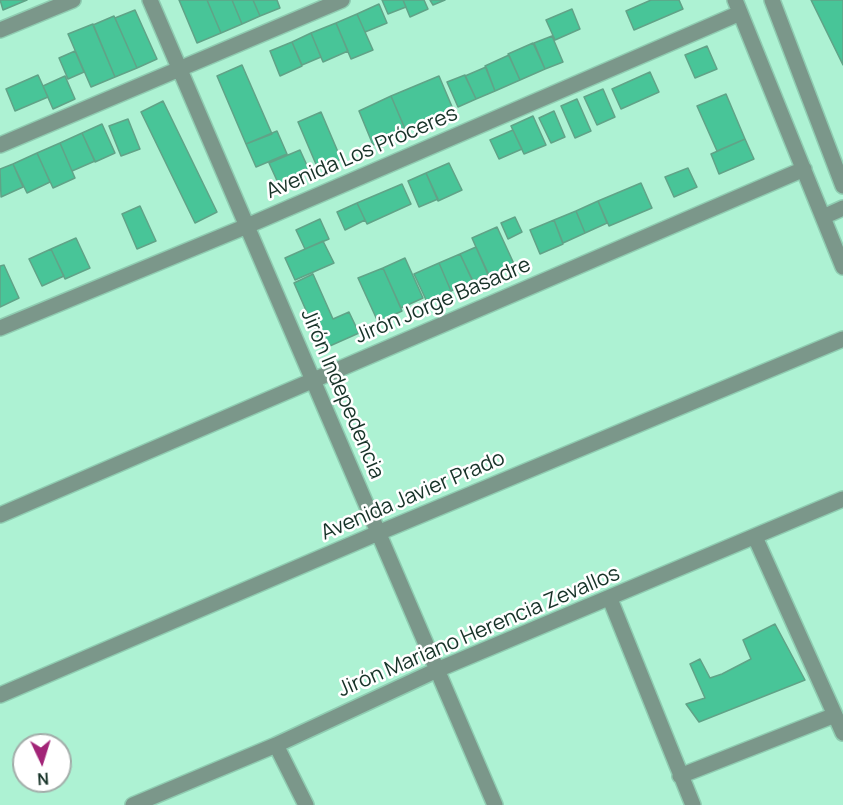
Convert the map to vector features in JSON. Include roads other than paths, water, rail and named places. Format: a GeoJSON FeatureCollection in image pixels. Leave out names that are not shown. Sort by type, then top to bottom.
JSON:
{"type":"FeatureCollection","features":[{"type":"Feature","properties":{"kind":"street"},"geometry":{"type":"LineString","coordinates":[[0,30],[74,0]]}},
{"type":"Feature","properties":{"kind":"street","name":"Jirón Indepedencia"},"geometry":{"type":"LineString","coordinates":[[150,0],[495,805]]}},
{"type":"Feature","properties":{"kind":"street"},"geometry":{"type":"LineString","coordinates":[[0,145],[342,0]]}},
{"type":"Feature","properties":{"kind":"street"},"geometry":{"type":"LineString","coordinates":[[772,0],[843,186]]}},
{"type":"Feature","properties":{"kind":"street"},"geometry":{"type":"LineString","coordinates":[[737,6],[843,267]]}},
{"type":"Feature","properties":{"kind":"street","name":"Avenida Los Próceres"},"geometry":{"type":"LineString","coordinates":[[0,328],[247,226],[737,6]]}},
{"type":"Feature","properties":{"kind":"street","name":"Jirón Jorge Basadre"},"geometry":{"type":"LineString","coordinates":[[0,515],[804,169]]}},
{"type":"Feature","properties":{"kind":"street"},"geometry":{"type":"LineString","coordinates":[[823,217],[843,208]]}},
{"type":"Feature","properties":{"kind":"street","name":"Avenida Javier Prado"},"geometry":{"type":"LineString","coordinates":[[0,695],[378,532],[843,339]]}},
{"type":"Feature","properties":{"kind":"street","name":"Jirón Mariano Herencia Zevallos"},"geometry":{"type":"LineString","coordinates":[[133,805],[276,745],[437,670],[843,499]]}},
{"type":"Feature","properties":{"kind":"street"},"geometry":{"type":"LineString","coordinates":[[755,537],[843,733]]}},
{"type":"Feature","properties":{"kind":"street"},"geometry":{"type":"LineString","coordinates":[[610,599],[693,805]]}},
{"type":"Feature","properties":{"kind":"street"},"geometry":{"type":"LineString","coordinates":[[680,776],[835,715]]}},
{"type":"Feature","properties":{"kind":"street"},"geometry":{"type":"LineString","coordinates":[[276,745],[306,805]]}}]}
